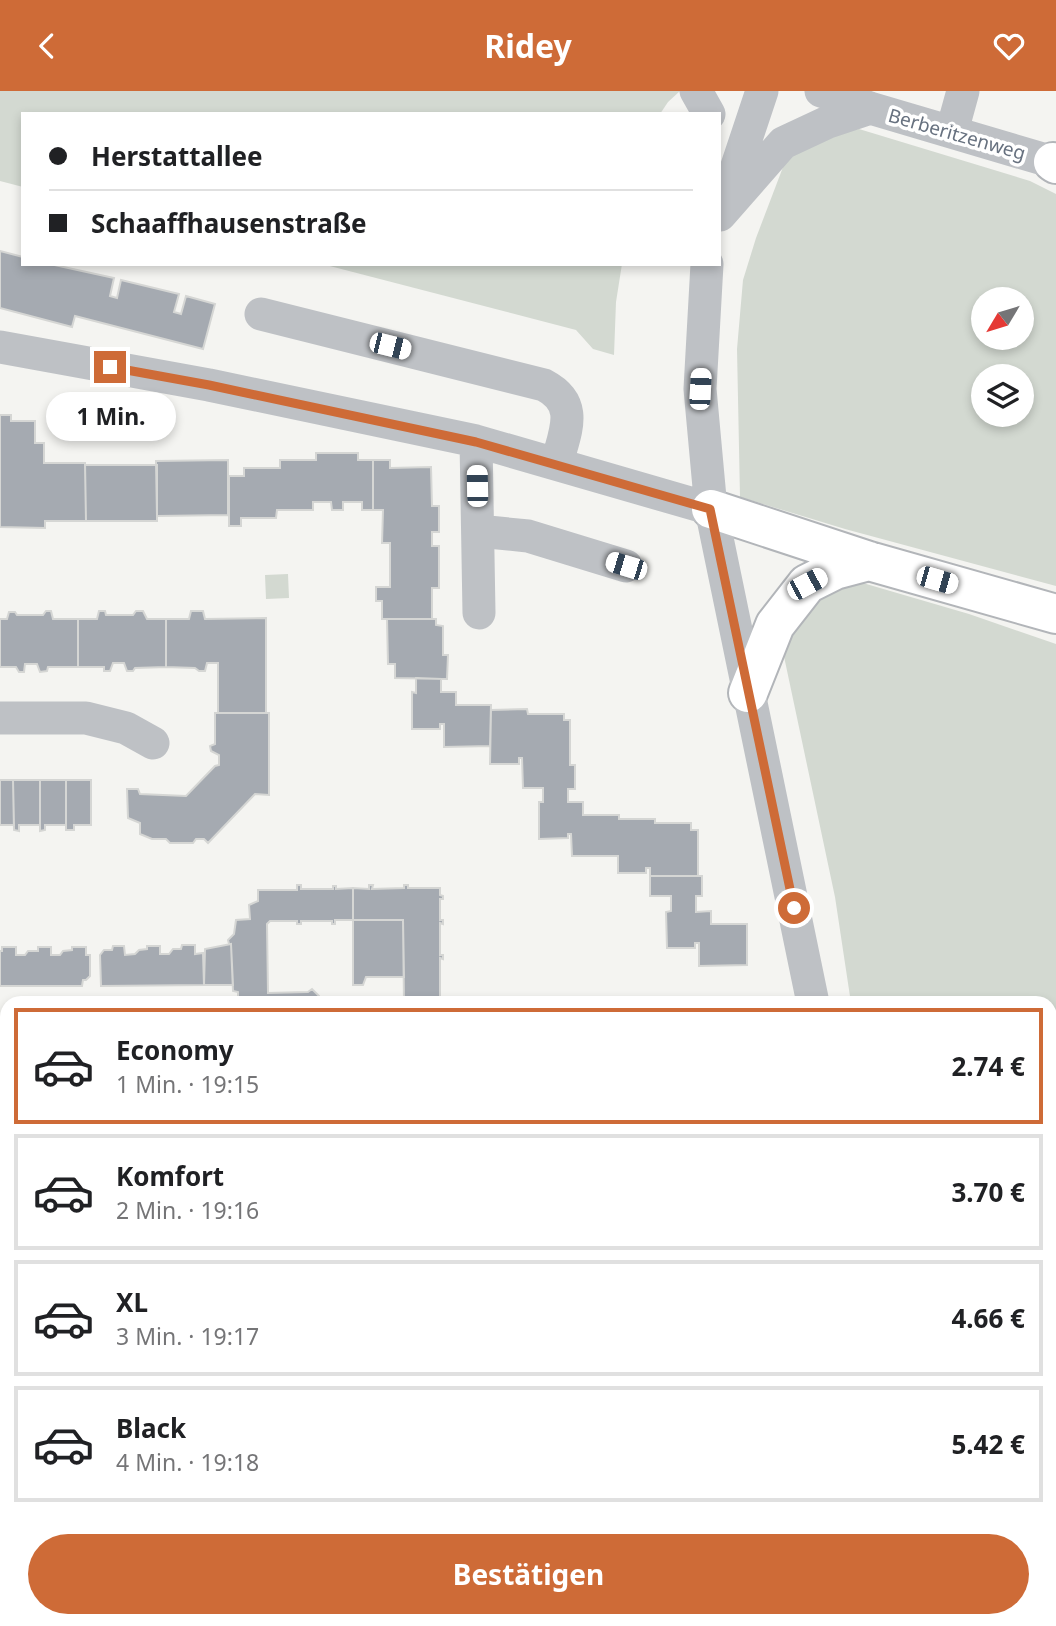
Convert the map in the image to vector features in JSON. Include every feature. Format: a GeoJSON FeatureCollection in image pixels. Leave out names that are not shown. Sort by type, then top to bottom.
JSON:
{"type":"FeatureCollection","features":[{"type":"Feature","properties":{"kind":"main road"},"geometry":{"type":"LineString","coordinates":[[710,509],[869,561],[1056,614]]}},
{"type":"Feature","properties":{"kind":"main road"},"geometry":{"type":"LineString","coordinates":[[748,693],[775,625],[807,584],[835,569],[869,561]]}},
{"type":"Feature","properties":{"kind":"street"},"geometry":{"type":"LineString","coordinates":[[696,91],[708,112]]}},
{"type":"Feature","properties":{"kind":"street"},"geometry":{"type":"LineString","coordinates":[[721,203],[762,91]]}},
{"type":"Feature","properties":{"kind":"street","name":"Berberitzenweg"},"geometry":{"type":"LineString","coordinates":[[821,91],[870,109],[1055,163]]}},
{"type":"Feature","properties":{"kind":"street"},"geometry":{"type":"LineString","coordinates":[[952,131],[963,91]]}},
{"type":"Feature","properties":{"kind":"street"},"geometry":{"type":"LineString","coordinates":[[721,205],[783,143],[828,122],[870,109]]}},
{"type":"Feature","properties":{"kind":"street"},"geometry":{"type":"LineString","coordinates":[[707,266],[700,389],[710,509],[812,996]]}},
{"type":"Feature","properties":{"kind":"street"},"geometry":{"type":"LineString","coordinates":[[261,314],[544,385],[555,391],[566,404],[568,417],[557,463]]}},
{"type":"Feature","properties":{"kind":"street"},"geometry":{"type":"LineString","coordinates":[[0,347],[209,385],[476,442],[557,463],[710,509]]}},
{"type":"Feature","properties":{"kind":"street"},"geometry":{"type":"LineString","coordinates":[[476,442],[479,613]]}},
{"type":"Feature","properties":{"kind":"street"},"geometry":{"type":"LineString","coordinates":[[478,530],[527,536],[626,566]]}},
{"type":"Feature","properties":{"kind":"street"},"geometry":{"type":"LineString","coordinates":[[0,718],[86,718],[126,728],[153,743]]}},
{"type":"Feature","properties":{"kind":"shaded area"},"geometry":{"type":"Polygon","coordinates":[[[0,91],[680,91],[661,112],[21,112],[21,186],[0,181],[0,91]]]}},
{"type":"Feature","properties":{"kind":"shaded area"},"geometry":{"type":"Polygon","coordinates":[[[859,129],[1030,181],[1056,194],[1056,586],[845,529],[740,497],[737,349],[743,280],[788,154],[834,133],[859,129]]]}},
{"type":"Feature","properties":{"kind":"shaded area"},"geometry":{"type":"Polygon","coordinates":[[[330,266],[622,266],[616,302],[614,355],[593,349],[576,330],[330,266]]]}},
{"type":"Feature","properties":{"kind":"shaded area"},"geometry":{"type":"Polygon","coordinates":[[[288,574],[289,598],[266,599],[265,575],[288,574]]]}},
{"type":"Feature","properties":{"kind":"shaded area"},"geometry":{"type":"Polygon","coordinates":[[[856,581],[969,614],[1056,644],[1056,996],[850,996],[835,897],[782,647],[808,598],[856,581]]]}},
{"type":"Feature","properties":{"kind":"building"},"geometry":{"type":"Polygon","coordinates":[[[0,251],[21,256],[21,266],[59,266],[114,278],[110,296],[117,298],[121,280],[179,294],[174,312],[181,314],[186,296],[215,304],[203,349],[75,316],[72,327],[0,308],[0,251]]]}},
{"type":"Feature","properties":{"kind":"building"},"geometry":{"type":"Polygon","coordinates":[[[0,415],[11,415],[11,421],[35,421],[35,443],[44,443],[44,463],[85,463],[86,521],[45,521],[45,528],[0,527],[0,415]]]}},
{"type":"Feature","properties":{"kind":"building"},"geometry":{"type":"Polygon","coordinates":[[[316,453],[358,453],[358,460],[373,460],[373,510],[362,510],[362,502],[343,502],[343,510],[332,510],[331,502],[313,502],[313,510],[277,510],[276,518],[241,518],[241,526],[229,526],[229,476],[244,476],[244,468],[280,468],[280,460],[316,460],[316,453]]]}},
{"type":"Feature","properties":{"kind":"building"},"geometry":{"type":"Polygon","coordinates":[[[228,460],[228,515],[157,516],[156,461],[228,460]]]}},
{"type":"Feature","properties":{"kind":"building"},"geometry":{"type":"Polygon","coordinates":[[[373,460],[390,460],[390,468],[431,467],[432,506],[439,506],[439,532],[432,532],[432,546],[439,546],[439,588],[432,588],[432,619],[382,619],[382,601],[376,601],[376,587],[390,587],[390,543],[382,543],[383,510],[373,510],[373,460]]]}},
{"type":"Feature","properties":{"kind":"building"},"geometry":{"type":"Polygon","coordinates":[[[85,465],[157,465],[157,521],[86,521],[85,465]]]}},
{"type":"Feature","properties":{"kind":"building"},"geometry":{"type":"Polygon","coordinates":[[[46,611],[51,611],[53,619],[78,619],[78,667],[48,667],[47,671],[40,672],[37,664],[25,664],[24,672],[19,672],[16,667],[0,667],[0,619],[7,619],[9,612],[15,612],[17,615],[43,615],[46,611]]]}},
{"type":"Feature","properties":{"kind":"building"},"geometry":{"type":"Polygon","coordinates":[[[99,611],[105,611],[106,615],[133,615],[136,611],[143,611],[147,619],[166,619],[166,667],[135,668],[133,671],[127,671],[124,663],[113,663],[110,671],[104,671],[104,667],[78,667],[78,619],[97,619],[99,611]]]}},
{"type":"Feature","properties":{"kind":"building"},"geometry":{"type":"Polygon","coordinates":[[[191,611],[203,611],[205,619],[266,618],[266,713],[218,713],[218,663],[207,663],[205,671],[166,667],[166,619],[189,619],[191,611]]]}},
{"type":"Feature","properties":{"kind":"building"},"geometry":{"type":"Polygon","coordinates":[[[387,619],[436,619],[436,625],[443,626],[443,655],[448,655],[447,679],[395,678],[395,664],[388,664],[387,619]]]}},
{"type":"Feature","properties":{"kind":"building"},"geometry":{"type":"Polygon","coordinates":[[[416,678],[441,679],[441,692],[456,692],[456,705],[491,705],[490,746],[444,747],[444,724],[440,724],[440,729],[412,729],[412,692],[416,693],[416,678]]]}},
{"type":"Feature","properties":{"kind":"building"},"geometry":{"type":"Polygon","coordinates":[[[527,709],[528,714],[564,714],[564,720],[570,720],[570,765],[575,765],[575,789],[568,789],[568,802],[583,802],[583,815],[655,819],[655,823],[691,823],[691,830],[698,830],[698,876],[650,876],[650,868],[646,868],[646,873],[618,873],[618,856],[572,856],[571,834],[568,834],[568,838],[539,839],[539,802],[543,802],[543,788],[523,788],[522,758],[519,758],[519,764],[490,764],[491,710],[527,709]]]}},
{"type":"Feature","properties":{"kind":"building"},"geometry":{"type":"Polygon","coordinates":[[[215,713],[269,713],[269,795],[255,794],[208,843],[204,839],[196,839],[193,843],[170,843],[166,839],[152,839],[140,834],[140,823],[128,818],[127,789],[138,789],[140,794],[186,796],[219,765],[219,755],[211,751],[210,746],[215,744],[215,713]]]}},
{"type":"Feature","properties":{"kind":"building"},"geometry":{"type":"Polygon","coordinates":[[[0,780],[13,780],[14,825],[0,825],[0,780]]]}},
{"type":"Feature","properties":{"kind":"building"},"geometry":{"type":"Polygon","coordinates":[[[13,780],[40,780],[40,825],[19,825],[19,831],[14,830],[13,780]]]}},
{"type":"Feature","properties":{"kind":"building"},"geometry":{"type":"Polygon","coordinates":[[[40,780],[66,780],[66,825],[45,825],[45,830],[40,831],[40,780]]]}},
{"type":"Feature","properties":{"kind":"building"},"geometry":{"type":"Polygon","coordinates":[[[66,780],[91,780],[91,825],[74,825],[74,830],[66,830],[66,780]]]}},
{"type":"Feature","properties":{"kind":"building"},"geometry":{"type":"Polygon","coordinates":[[[650,876],[702,876],[702,896],[696,896],[696,912],[711,911],[711,924],[747,924],[747,965],[699,966],[699,943],[695,943],[695,948],[667,948],[666,912],[671,911],[671,896],[650,896],[650,876]]]}},
{"type":"Feature","properties":{"kind":"building"},"geometry":{"type":"Polygon","coordinates":[[[297,885],[301,885],[301,889],[333,889],[333,886],[336,886],[336,889],[353,888],[353,920],[335,920],[335,924],[332,924],[332,921],[301,921],[301,924],[297,924],[297,921],[270,921],[267,924],[268,993],[308,992],[312,989],[319,996],[238,996],[238,992],[233,991],[231,944],[228,940],[234,934],[236,920],[250,919],[249,905],[258,901],[258,890],[297,890],[297,885]]]}},
{"type":"Feature","properties":{"kind":"building"},"geometry":{"type":"Polygon","coordinates":[[[369,885],[373,885],[372,889],[404,888],[404,885],[408,885],[408,888],[440,888],[443,899],[440,899],[440,920],[443,920],[443,924],[440,923],[440,955],[443,955],[443,959],[440,958],[440,996],[404,996],[403,920],[353,920],[353,888],[369,889],[369,885]]]}},
{"type":"Feature","properties":{"kind":"building"},"geometry":{"type":"Polygon","coordinates":[[[353,920],[403,920],[404,977],[366,977],[363,985],[353,985],[353,920]]]}},
{"type":"Feature","properties":{"kind":"building"},"geometry":{"type":"Polygon","coordinates":[[[231,944],[233,985],[204,985],[205,949],[231,944]]]}},
{"type":"Feature","properties":{"kind":"building"},"geometry":{"type":"Polygon","coordinates":[[[182,945],[195,945],[195,954],[203,953],[204,985],[101,986],[100,955],[104,950],[112,950],[113,946],[124,946],[125,955],[135,954],[139,950],[147,949],[147,946],[160,946],[160,954],[169,954],[173,949],[181,949],[182,945]]]}},
{"type":"Feature","properties":{"kind":"building"},"geometry":{"type":"Polygon","coordinates":[[[2,947],[16,947],[16,955],[25,955],[28,951],[38,951],[38,947],[51,947],[51,955],[60,955],[63,951],[72,950],[72,947],[86,947],[86,955],[90,955],[90,976],[83,980],[82,986],[0,986],[2,947]]]}},
{"type":"Feature","properties":{"kind":"route"},"geometry":{"type":"LineString","coordinates":[[110,367],[209,385],[476,442],[557,463],[710,509],[794,908]]}}]}
